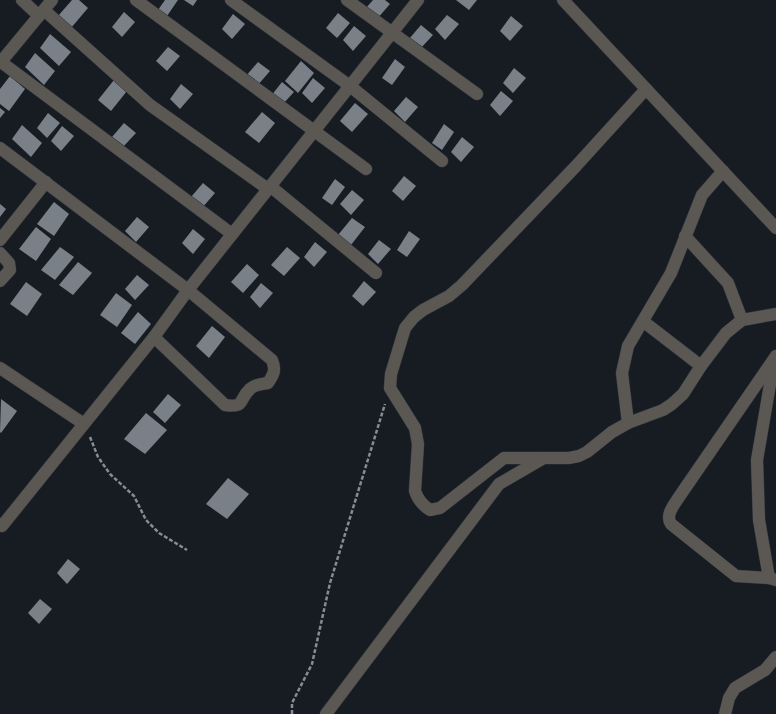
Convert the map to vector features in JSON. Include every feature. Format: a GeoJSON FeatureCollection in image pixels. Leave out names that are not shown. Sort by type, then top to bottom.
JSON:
{"type":"FeatureCollection","features":[{"type":"Feature","properties":{"kind":"street"},"geometry":{"type":"LineString","coordinates":[[22,0],[42,13],[150,105],[269,188],[376,273]]}},
{"type":"Feature","properties":{"kind":"street"},"geometry":{"type":"LineString","coordinates":[[52,0],[0,62],[232,234]]}},
{"type":"Feature","properties":{"kind":"street"},"geometry":{"type":"LineString","coordinates":[[136,0],[366,169]]}},
{"type":"Feature","properties":{"kind":"street"},"geometry":{"type":"LineString","coordinates":[[231,0],[350,86],[442,161]]}},
{"type":"Feature","properties":{"kind":"street"},"geometry":{"type":"LineString","coordinates":[[347,0],[476,94]]}},
{"type":"Feature","properties":{"kind":"street"},"geometry":{"type":"LineString","coordinates":[[1,526],[154,337],[188,290],[418,0]]}},
{"type":"Feature","properties":{"kind":"street"},"geometry":{"type":"LineString","coordinates":[[563,0],[776,228]]}},
{"type":"Feature","properties":{"kind":"street"},"geometry":{"type":"LineString","coordinates":[[646,89],[621,118],[462,286],[449,296],[423,310],[414,317],[405,328],[391,374],[390,388],[415,428],[418,444],[415,491],[421,504],[430,510],[440,508],[449,503],[493,464],[504,458],[569,458],[579,456],[612,432],[628,423],[663,410],[672,404],[683,394],[701,366],[726,333],[742,320],[776,314]]}},
{"type":"Feature","properties":{"kind":"street"},"geometry":{"type":"LineString","coordinates":[[0,148],[188,290],[272,360],[276,368],[274,376],[268,383],[255,386],[248,390],[241,403],[235,406],[225,405],[154,337]]}},
{"type":"Feature","properties":{"kind":"street"},"geometry":{"type":"LineString","coordinates":[[628,423],[622,373],[628,346],[644,322],[671,274],[702,195],[723,171]]}},
{"type":"Feature","properties":{"kind":"street"},"geometry":{"type":"LineString","coordinates":[[0,240],[46,182]]}},
{"type":"Feature","properties":{"kind":"street"},"geometry":{"type":"LineString","coordinates":[[685,236],[728,283],[742,320]]}},
{"type":"Feature","properties":{"kind":"street"},"geometry":{"type":"LineString","coordinates":[[0,253],[9,263],[10,270],[0,281]]}},
{"type":"Feature","properties":{"kind":"street"},"geometry":{"type":"LineString","coordinates":[[644,322],[701,366]]}},
{"type":"Feature","properties":{"kind":"street"},"geometry":{"type":"LineString","coordinates":[[775,357],[757,460],[759,520],[773,579],[736,576],[671,524],[668,519],[670,512],[679,497],[775,357]]}},
{"type":"Feature","properties":{"kind":"street"},"geometry":{"type":"LineString","coordinates":[[0,368],[84,424]]}},
{"type":"Feature","properties":{"kind":"street"},"geometry":{"type":"LineString","coordinates":[[326,714],[499,484],[543,458]]}},
{"type":"Feature","properties":{"kind":"street"},"geometry":{"type":"LineString","coordinates":[[725,714],[729,698],[735,688],[765,670],[776,658]]}},
{"type":"Feature","properties":{"kind":"path"},"geometry":{"type":"LineString","coordinates":[[292,714],[292,702],[312,664],[330,583],[390,388]]}},
{"type":"Feature","properties":{"kind":"path"},"geometry":{"type":"LineString","coordinates":[[84,424],[98,457],[110,474],[134,496],[146,520],[159,533],[187,550]]}},
{"type":"Feature","properties":{"kind":"building"},"geometry":{"type":"Polygon","coordinates":[[[72,0],[79,0],[88,8],[71,28],[58,16],[72,0]]]}},
{"type":"Feature","properties":{"kind":"building"},"geometry":{"type":"Polygon","coordinates":[[[165,0],[178,0],[167,16],[158,10],[165,0]]]}},
{"type":"Feature","properties":{"kind":"building"},"geometry":{"type":"Polygon","coordinates":[[[184,0],[197,0],[193,6],[184,0]]]}},
{"type":"Feature","properties":{"kind":"building"},"geometry":{"type":"Polygon","coordinates":[[[373,0],[385,0],[390,4],[377,19],[366,8],[373,0]]]}},
{"type":"Feature","properties":{"kind":"building"},"geometry":{"type":"Polygon","coordinates":[[[456,0],[477,0],[469,10],[456,0]]]}},
{"type":"Feature","properties":{"kind":"building"},"geometry":{"type":"Polygon","coordinates":[[[124,12],[135,22],[122,37],[112,27],[124,12]]]}},
{"type":"Feature","properties":{"kind":"building"},"geometry":{"type":"Polygon","coordinates":[[[338,13],[350,23],[337,38],[326,28],[338,13]]]}},
{"type":"Feature","properties":{"kind":"building"},"geometry":{"type":"Polygon","coordinates":[[[233,14],[245,24],[232,39],[222,29],[233,14]]]}},
{"type":"Feature","properties":{"kind":"building"},"geometry":{"type":"Polygon","coordinates":[[[447,15],[459,24],[445,40],[435,29],[447,15]]]}},
{"type":"Feature","properties":{"kind":"building"},"geometry":{"type":"Polygon","coordinates":[[[511,16],[523,26],[510,41],[500,31],[511,16]]]}},
{"type":"Feature","properties":{"kind":"building"},"geometry":{"type":"Polygon","coordinates":[[[421,25],[433,35],[420,49],[409,39],[421,25]]]}},
{"type":"Feature","properties":{"kind":"building"},"geometry":{"type":"Polygon","coordinates":[[[354,26],[366,36],[353,51],[343,40],[354,26]]]}},
{"type":"Feature","properties":{"kind":"building"},"geometry":{"type":"Polygon","coordinates":[[[50,34],[71,52],[59,66],[40,48],[50,34]]]}},
{"type":"Feature","properties":{"kind":"building"},"geometry":{"type":"Polygon","coordinates":[[[168,47],[180,56],[167,71],[156,61],[168,47]]]}},
{"type":"Feature","properties":{"kind":"building"},"geometry":{"type":"Polygon","coordinates":[[[35,53],[55,71],[44,85],[25,67],[35,53]]]}},
{"type":"Feature","properties":{"kind":"building"},"geometry":{"type":"Polygon","coordinates":[[[395,59],[405,67],[392,85],[382,78],[395,59]]]}},
{"type":"Feature","properties":{"kind":"building"},"geometry":{"type":"Polygon","coordinates":[[[301,61],[314,73],[298,93],[285,81],[301,61]]]}},
{"type":"Feature","properties":{"kind":"building"},"geometry":{"type":"Polygon","coordinates":[[[258,62],[270,71],[257,86],[246,76],[258,62]]]}},
{"type":"Feature","properties":{"kind":"building"},"geometry":{"type":"Polygon","coordinates":[[[514,68],[526,78],[513,93],[503,83],[514,68]]]}},
{"type":"Feature","properties":{"kind":"building"},"geometry":{"type":"Polygon","coordinates":[[[10,76],[25,89],[9,111],[0,104],[0,89],[10,76]]]}},
{"type":"Feature","properties":{"kind":"building"},"geometry":{"type":"Polygon","coordinates":[[[313,78],[325,88],[312,103],[302,93],[313,78]]]}},
{"type":"Feature","properties":{"kind":"building"},"geometry":{"type":"Polygon","coordinates":[[[114,80],[127,91],[111,111],[98,100],[114,80]]]}},
{"type":"Feature","properties":{"kind":"building"},"geometry":{"type":"Polygon","coordinates":[[[282,82],[294,92],[282,105],[271,96],[282,82]]]}},
{"type":"Feature","properties":{"kind":"building"},"geometry":{"type":"Polygon","coordinates":[[[181,84],[193,94],[180,109],[170,99],[181,84]]]}},
{"type":"Feature","properties":{"kind":"building"},"geometry":{"type":"Polygon","coordinates":[[[501,91],[513,101],[500,116],[490,105],[501,91]]]}},
{"type":"Feature","properties":{"kind":"building"},"geometry":{"type":"Polygon","coordinates":[[[406,97],[418,107],[405,122],[394,111],[406,97]]]}},
{"type":"Feature","properties":{"kind":"building"},"geometry":{"type":"Polygon","coordinates":[[[355,103],[368,114],[352,132],[340,121],[355,103]]]}},
{"type":"Feature","properties":{"kind":"building"},"geometry":{"type":"Polygon","coordinates":[[[0,108],[5,112],[0,118],[0,108]]]}},
{"type":"Feature","properties":{"kind":"building"},"geometry":{"type":"Polygon","coordinates":[[[262,112],[275,123],[259,143],[245,132],[262,112]]]}},
{"type":"Feature","properties":{"kind":"building"},"geometry":{"type":"Polygon","coordinates":[[[48,113],[60,123],[47,138],[37,128],[48,113]]]}},
{"type":"Feature","properties":{"kind":"building"},"geometry":{"type":"Polygon","coordinates":[[[124,123],[136,133],[122,148],[112,137],[124,123]]]}},
{"type":"Feature","properties":{"kind":"building"},"geometry":{"type":"Polygon","coordinates":[[[444,124],[454,132],[442,150],[432,143],[444,124]]]}},
{"type":"Feature","properties":{"kind":"building"},"geometry":{"type":"Polygon","coordinates":[[[22,125],[42,143],[31,157],[12,139],[22,125]]]}},
{"type":"Feature","properties":{"kind":"building"},"geometry":{"type":"Polygon","coordinates":[[[62,126],[74,136],[61,151],[51,141],[62,126]]]}},
{"type":"Feature","properties":{"kind":"building"},"geometry":{"type":"Polygon","coordinates":[[[462,137],[474,147],[461,162],[451,152],[462,137]]]}},
{"type":"Feature","properties":{"kind":"building"},"geometry":{"type":"Polygon","coordinates":[[[404,176],[416,186],[403,201],[392,191],[404,176]]]}},
{"type":"Feature","properties":{"kind":"building"},"geometry":{"type":"Polygon","coordinates":[[[335,179],[345,187],[332,205],[322,198],[335,179]]]}},
{"type":"Feature","properties":{"kind":"building"},"geometry":{"type":"Polygon","coordinates":[[[203,183],[215,193],[202,208],[191,197],[203,183]]]}},
{"type":"Feature","properties":{"kind":"building"},"geometry":{"type":"Polygon","coordinates":[[[352,190],[364,200],[351,215],[340,204],[352,190]]]}},
{"type":"Feature","properties":{"kind":"building"},"geometry":{"type":"Polygon","coordinates":[[[54,202],[69,214],[54,236],[37,224],[54,202]]]}},
{"type":"Feature","properties":{"kind":"building"},"geometry":{"type":"Polygon","coordinates":[[[0,204],[6,209],[0,217],[0,204]]]}},
{"type":"Feature","properties":{"kind":"building"},"geometry":{"type":"Polygon","coordinates":[[[137,217],[149,227],[136,242],[125,231],[137,217]]]}},
{"type":"Feature","properties":{"kind":"building"},"geometry":{"type":"Polygon","coordinates":[[[352,218],[365,227],[351,245],[338,235],[352,218]]]}},
{"type":"Feature","properties":{"kind":"building"},"geometry":{"type":"Polygon","coordinates":[[[36,227],[51,239],[36,261],[19,249],[36,227]]]}},
{"type":"Feature","properties":{"kind":"building"},"geometry":{"type":"Polygon","coordinates":[[[193,229],[205,239],[193,254],[182,243],[193,229]]]}},
{"type":"Feature","properties":{"kind":"building"},"geometry":{"type":"Polygon","coordinates":[[[409,231],[420,239],[407,257],[397,250],[409,231]]]}},
{"type":"Feature","properties":{"kind":"building"},"geometry":{"type":"Polygon","coordinates":[[[379,240],[391,249],[378,264],[368,254],[379,240]]]}},
{"type":"Feature","properties":{"kind":"building"},"geometry":{"type":"Polygon","coordinates":[[[315,242],[327,252],[314,267],[304,257],[315,242]]]}},
{"type":"Feature","properties":{"kind":"building"},"geometry":{"type":"Polygon","coordinates":[[[60,247],[74,257],[55,280],[41,270],[60,247]]]}},
{"type":"Feature","properties":{"kind":"building"},"geometry":{"type":"Polygon","coordinates":[[[287,247],[300,258],[284,276],[271,265],[287,247]]]}},
{"type":"Feature","properties":{"kind":"building"},"geometry":{"type":"Polygon","coordinates":[[[78,262],[92,273],[73,295],[59,285],[78,262]]]}},
{"type":"Feature","properties":{"kind":"building"},"geometry":{"type":"Polygon","coordinates":[[[247,264],[259,275],[243,293],[231,282],[247,264]]]}},
{"type":"Feature","properties":{"kind":"building"},"geometry":{"type":"Polygon","coordinates":[[[137,275],[149,285],[135,300],[125,289],[137,275]]]}},
{"type":"Feature","properties":{"kind":"building"},"geometry":{"type":"Polygon","coordinates":[[[364,281],[376,292],[363,306],[352,296],[364,281]]]}},
{"type":"Feature","properties":{"kind":"building"},"geometry":{"type":"Polygon","coordinates":[[[26,282],[42,294],[27,316],[10,304],[26,282]]]}},
{"type":"Feature","properties":{"kind":"building"},"geometry":{"type":"Polygon","coordinates":[[[261,283],[273,293],[260,308],[250,297],[261,283]]]}},
{"type":"Feature","properties":{"kind":"building"},"geometry":{"type":"Polygon","coordinates":[[[116,293],[132,305],[117,327],[100,315],[116,293]]]}},
{"type":"Feature","properties":{"kind":"building"},"geometry":{"type":"Polygon","coordinates":[[[138,312],[151,324],[135,344],[121,333],[138,312]]]}},
{"type":"Feature","properties":{"kind":"building"},"geometry":{"type":"Polygon","coordinates":[[[212,326],[225,337],[209,358],[196,346],[212,326]]]}},
{"type":"Feature","properties":{"kind":"building"},"geometry":{"type":"Polygon","coordinates":[[[168,394],[181,405],[165,423],[153,412],[168,394]]]}},
{"type":"Feature","properties":{"kind":"building"},"geometry":{"type":"Polygon","coordinates":[[[1,399],[17,411],[1,433],[0,432],[1,399]]]}},
{"type":"Feature","properties":{"kind":"building"},"geometry":{"type":"Polygon","coordinates":[[[146,413],[167,430],[145,454],[124,439],[146,413]]]}},
{"type":"Feature","properties":{"kind":"building"},"geometry":{"type":"Polygon","coordinates":[[[228,478],[249,494],[227,519],[206,504],[228,478]]]}},
{"type":"Feature","properties":{"kind":"building"},"geometry":{"type":"Polygon","coordinates":[[[68,559],[80,569],[67,584],[57,573],[68,559]]]}},
{"type":"Feature","properties":{"kind":"building"},"geometry":{"type":"Polygon","coordinates":[[[40,599],[52,609],[39,624],[28,613],[40,599]]]}}]}
